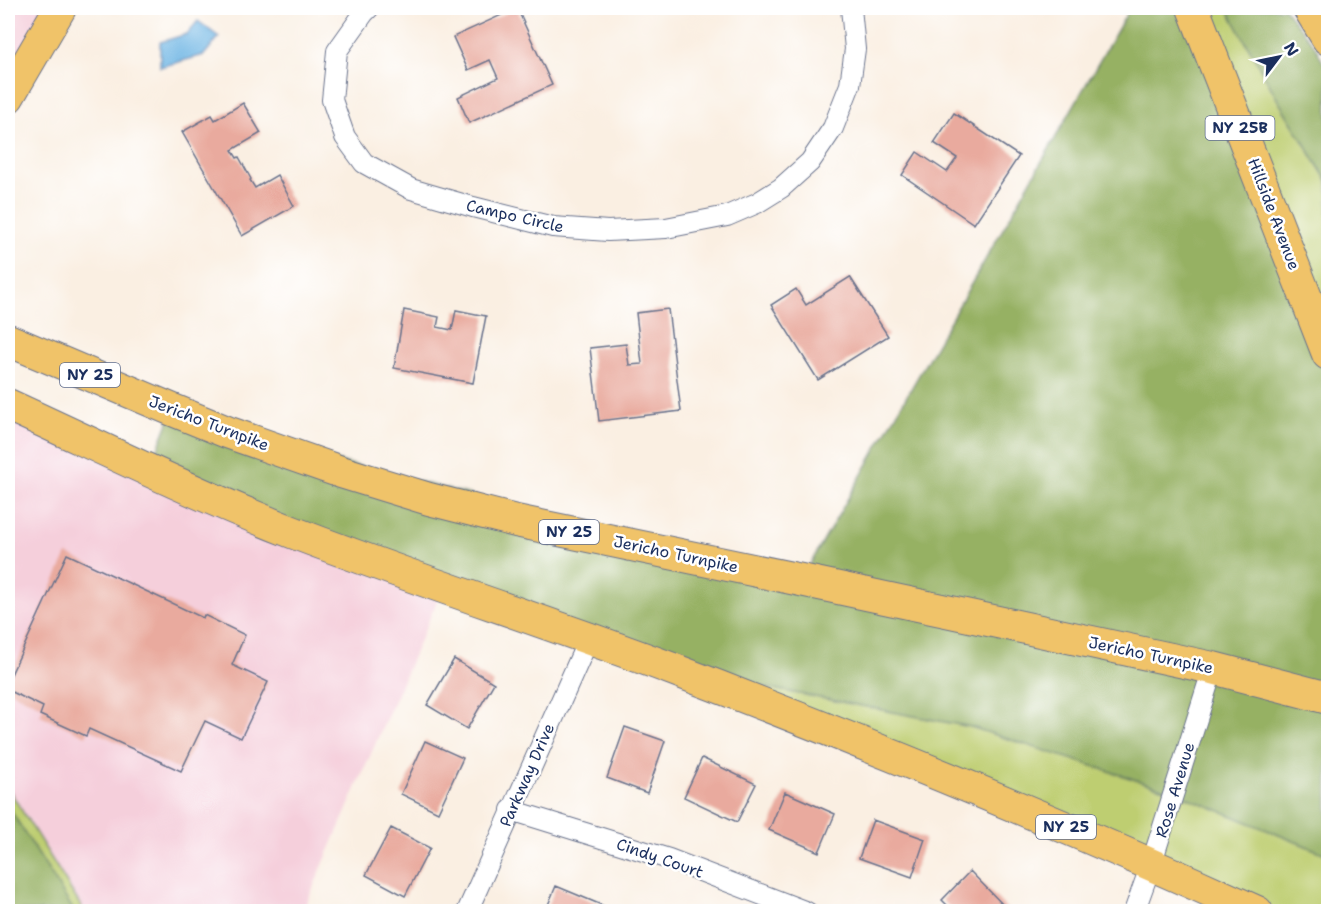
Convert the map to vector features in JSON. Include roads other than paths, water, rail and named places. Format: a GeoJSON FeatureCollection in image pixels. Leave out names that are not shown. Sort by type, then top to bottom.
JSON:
{"type":"FeatureCollection","features":[{"type":"Feature","properties":{"kind":"main road"},"geometry":{"type":"LineString","coordinates":[[8,97],[60,8]]}},
{"type":"Feature","properties":{"kind":"main road","name":"Hillside Avenue"},"geometry":{"type":"LineString","coordinates":[[1193,8],[1329,354]]}},
{"type":"Feature","properties":{"kind":"main road"},"geometry":{"type":"LineString","coordinates":[[1309,8],[1329,39]]}},
{"type":"Feature","properties":{"kind":"main road","name":"Jericho Turnpike"},"geometry":{"type":"LineString","coordinates":[[8,340],[227,432],[429,500],[516,521],[1213,668],[1329,698]]}},
{"type":"Feature","properties":{"kind":"main road","name":"NY 25"},"geometry":{"type":"LineString","coordinates":[[8,405],[149,471],[282,528],[589,638],[826,729],[1067,828],[1257,912]]}},
{"type":"Feature","properties":{"kind":"street","name":"Campo Circle"},"geometry":{"type":"LineString","coordinates":[[369,8],[363,13],[337,51],[332,100],[345,137],[364,163],[411,189],[473,207],[553,227],[608,231],[666,228],[727,216],[757,203],[781,188],[810,162],[833,128],[850,85],[855,49],[851,8]]}},
{"type":"Feature","properties":{"kind":"street","name":"Parkway Drive"},"geometry":{"type":"LineString","coordinates":[[467,912],[589,638]]}},
{"type":"Feature","properties":{"kind":"street","name":"Rose Avenue"},"geometry":{"type":"LineString","coordinates":[[1134,912],[1152,865],[1213,668]]}},
{"type":"Feature","properties":{"kind":"street","name":"Cindy Court"},"geometry":{"type":"LineString","coordinates":[[511,810],[669,860],[807,912]]}},
{"type":"Feature","properties":{"kind":"water"},"geometry":{"type":"Polygon","coordinates":[[[198,21],[219,37],[204,55],[160,67],[160,42],[187,34],[198,21]]]}}]}
